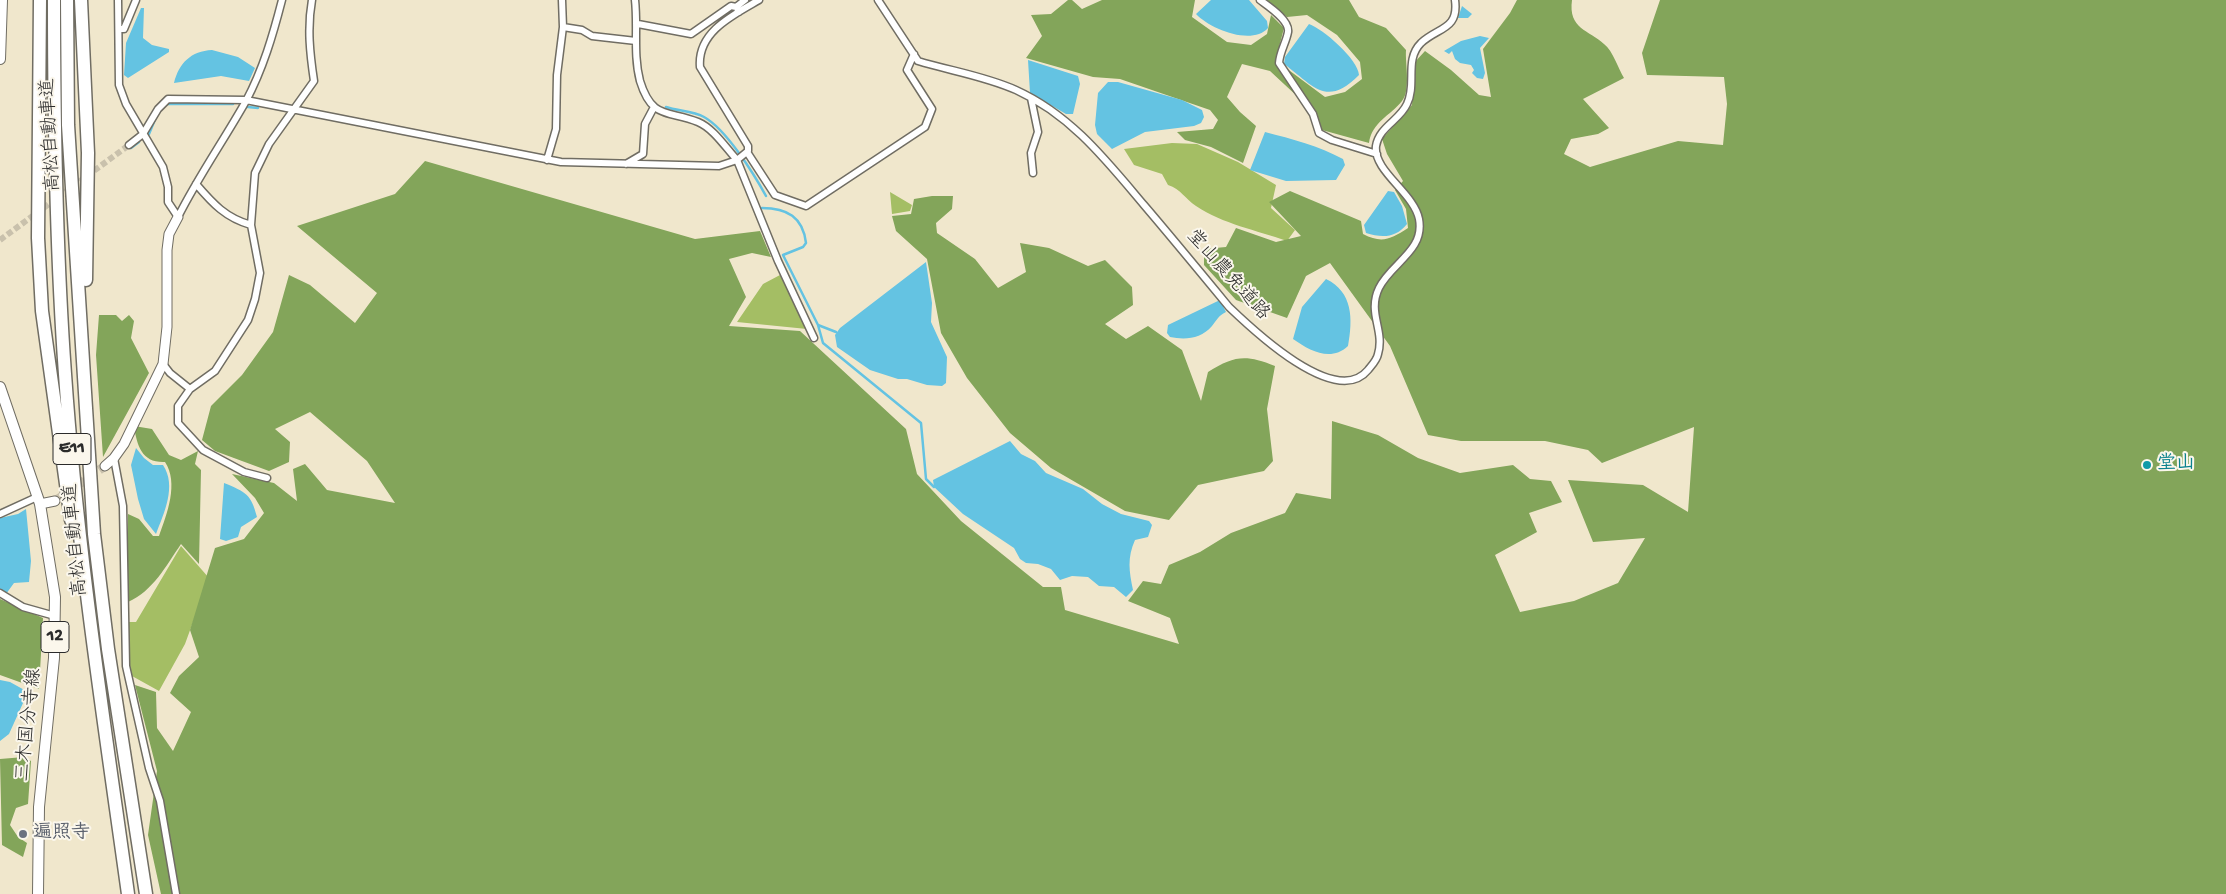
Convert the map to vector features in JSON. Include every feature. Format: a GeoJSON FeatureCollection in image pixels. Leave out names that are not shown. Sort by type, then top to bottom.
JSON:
{"type":"FeatureCollection","features":[{"type":"Feature","properties":{"kind":"highway"},"geometry":{"type":"LineString","coordinates":[[40,0],[38,238],[42,312],[67,502],[97,673]]}},
{"type":"Feature","properties":{"kind":"highway","name":"高松自動車道"},"geometry":{"type":"LineString","coordinates":[[54,0],[54,123],[65,375],[77,505],[97,673],[128,894]]}},
{"type":"Feature","properties":{"kind":"highway","name":"高松自動車道"},"geometry":{"type":"LineString","coordinates":[[66,0],[68,125],[101,602],[146,894]]}},
{"type":"Feature","properties":{"kind":"highway"},"geometry":{"type":"LineString","coordinates":[[81,0],[88,153],[84,373]]}},
{"type":"Feature","properties":{"kind":"main road"},"geometry":{"type":"LineString","coordinates":[[0,59],[2,0]]}},
{"type":"Feature","properties":{"kind":"main road","name":"三木国分寺線"},"geometry":{"type":"LineString","coordinates":[[0,387],[38,501],[49,552],[55,616],[54,658],[40,807],[38,894]]}},
{"type":"Feature","properties":{"kind":"street"},"geometry":{"type":"LineString","coordinates":[[118,0],[119,85],[126,104],[163,167],[168,187],[168,202],[178,217]]}},
{"type":"Feature","properties":{"kind":"street"},"geometry":{"type":"LineString","coordinates":[[119,29],[124,29],[136,0]]}},
{"type":"Feature","properties":{"kind":"street"},"geometry":{"type":"LineString","coordinates":[[105,466],[114,458],[164,364],[167,327],[167,250],[169,234],[196,184],[246,100],[273,34],[282,0]]}},
{"type":"Feature","properties":{"kind":"street"},"geometry":{"type":"LineString","coordinates":[[267,478],[244,472],[203,450],[178,423],[178,406],[190,388],[215,371],[248,320],[256,299],[260,273],[251,226],[255,173],[269,144],[314,81],[308,17],[312,0]]}},
{"type":"Feature","properties":{"kind":"street"},"geometry":{"type":"LineString","coordinates":[[547,160],[556,129],[557,75],[562,28],[562,0]]}},
{"type":"Feature","properties":{"kind":"street"},"geometry":{"type":"LineString","coordinates":[[635,0],[638,24],[636,41],[640,80],[654,107],[663,113],[699,122],[742,156],[775,195],[806,206],[925,127],[932,109],[907,70],[914,54],[883,4],[878,0]]}},
{"type":"Feature","properties":{"kind":"street"},"geometry":{"type":"LineString","coordinates":[[129,145],[143,134],[162,104],[168,100],[246,100],[295,108],[389,130],[547,160],[590,164],[720,166],[742,156],[748,146],[738,126],[704,76],[700,67],[699,56],[706,38],[745,0]]}},
{"type":"Feature","properties":{"kind":"street"},"geometry":{"type":"LineString","coordinates":[[638,24],[691,34],[731,6],[737,9],[759,0]]}},
{"type":"Feature","properties":{"kind":"street"},"geometry":{"type":"LineString","coordinates":[[1260,0],[1286,23],[1288,30],[1279,63],[1313,114],[1319,133],[1332,140],[1377,154],[1376,146],[1380,135],[1407,104],[1410,92],[1411,62],[1415,51],[1422,42],[1450,24],[1455,16],[1455,0]]}},
{"type":"Feature","properties":{"kind":"street"},"geometry":{"type":"LineString","coordinates":[[562,28],[582,30],[592,36],[636,41]]}},
{"type":"Feature","properties":{"kind":"street","name":"堂山農免道路"},"geometry":{"type":"LineString","coordinates":[[914,54],[918,61],[996,82],[1031,98],[1071,124],[1086,138],[1229,307],[1268,343],[1326,377],[1340,381],[1348,381],[1365,374],[1378,356],[1380,343],[1373,310],[1375,298],[1380,286],[1388,275],[1412,251],[1417,242],[1419,230],[1419,219],[1410,199],[1386,171],[1377,154]]}},
{"type":"Feature","properties":{"kind":"street"},"geometry":{"type":"LineString","coordinates":[[1031,98],[1038,132],[1031,153],[1033,173]]}},
{"type":"Feature","properties":{"kind":"street"},"geometry":{"type":"LineString","coordinates":[[625,164],[643,154],[645,124],[654,107]]}},
{"type":"Feature","properties":{"kind":"street"},"geometry":{"type":"LineString","coordinates":[[742,156],[778,261],[814,338]]}},
{"type":"Feature","properties":{"kind":"street"},"geometry":{"type":"LineString","coordinates":[[196,184],[220,211],[234,220],[251,226]]}},
{"type":"Feature","properties":{"kind":"street"},"geometry":{"type":"LineString","coordinates":[[164,364],[170,373],[190,388]]}},
{"type":"Feature","properties":{"kind":"street"},"geometry":{"type":"LineString","coordinates":[[114,458],[124,506],[126,666],[149,768],[160,801],[176,894]]}},
{"type":"Feature","properties":{"kind":"street"},"geometry":{"type":"LineString","coordinates":[[0,514],[38,501],[55,501]]}},
{"type":"Feature","properties":{"kind":"street"},"geometry":{"type":"LineString","coordinates":[[0,593],[23,607],[55,616]]}},
{"type":"Feature","properties":{"kind":"green space"},"geometry":{"type":"Polygon","coordinates":[[[1068,0],[1072,0],[1082,9],[1102,0],[1195,0],[1192,17],[1227,42],[1251,45],[1267,34],[1271,15],[1284,28],[1276,59],[1299,98],[1270,71],[1242,64],[1227,97],[1256,126],[1243,163],[1211,147],[1185,140],[1177,132],[1213,129],[1218,120],[1210,110],[1120,79],[1093,77],[1026,58],[1042,36],[1031,15],[1051,14],[1068,0]]]}},
{"type":"Feature","properties":{"kind":"green space"},"geometry":{"type":"Polygon","coordinates":[[[1266,0],[1349,0],[1359,17],[1386,28],[1406,50],[1407,84],[1405,96],[1378,124],[1369,143],[1322,130],[1314,110],[1286,68],[1325,97],[1345,92],[1362,79],[1360,62],[1337,35],[1307,15],[1287,17],[1266,0]]]}},
{"type":"Feature","properties":{"kind":"green space"},"geometry":{"type":"Polygon","coordinates":[[[1517,0],[1572,0],[1573,17],[1576,23],[1607,47],[1624,78],[1583,99],[1609,128],[1598,134],[1571,139],[1564,154],[1590,167],[1678,141],[1723,145],[1727,104],[1724,77],[1647,75],[1642,53],[1660,0],[2226,0],[2226,894],[161,894],[148,835],[157,771],[135,685],[156,692],[157,728],[173,751],[191,712],[170,693],[179,676],[199,657],[190,630],[215,548],[244,539],[264,513],[255,498],[232,474],[274,483],[297,501],[293,469],[305,464],[327,490],[395,503],[367,461],[310,412],[275,429],[290,442],[289,462],[269,471],[215,451],[202,440],[211,406],[242,375],[273,332],[289,275],[310,285],[355,323],[377,293],[297,226],[395,194],[425,161],[695,239],[760,231],[771,257],[752,253],[729,259],[746,297],[729,326],[800,331],[906,429],[917,474],[961,521],[1043,587],[1061,587],[1065,610],[1179,644],[1170,618],[1128,601],[1143,581],[1161,584],[1169,565],[1200,552],[1231,533],[1285,513],[1296,493],[1331,499],[1332,421],[1378,435],[1418,458],[1460,473],[1513,465],[1530,479],[1551,481],[1562,502],[1529,513],[1537,532],[1495,555],[1520,612],[1574,601],[1618,583],[1645,538],[1593,542],[1568,480],[1643,485],[1688,512],[1694,427],[1602,463],[1588,450],[1545,441],[1461,441],[1428,435],[1390,346],[1330,263],[1306,276],[1287,318],[1236,300],[1204,265],[1204,249],[1226,247],[1236,228],[1276,242],[1301,236],[1269,202],[1290,191],[1361,221],[1363,234],[1376,239],[1386,239],[1408,228],[1406,209],[1395,190],[1403,181],[1387,154],[1382,139],[1412,105],[1414,63],[1425,51],[1451,70],[1479,95],[1491,97],[1483,49],[1510,13],[1517,0]]]}},
{"type":"Feature","properties":{"kind":"green space"},"geometry":{"type":"Polygon","coordinates":[[[1172,143],[1197,144],[1238,162],[1276,185],[1271,208],[1295,230],[1287,241],[1228,222],[1206,212],[1168,185],[1162,174],[1134,165],[1124,149],[1172,143]]]}},
{"type":"Feature","properties":{"kind":"green space"},"geometry":{"type":"Polygon","coordinates":[[[890,192],[912,205],[910,211],[892,214],[890,192]]]}},
{"type":"Feature","properties":{"kind":"green space"},"geometry":{"type":"Polygon","coordinates":[[[932,196],[953,196],[952,209],[936,223],[937,233],[975,259],[998,288],[1026,272],[1020,243],[1049,248],[1088,266],[1105,260],[1132,287],[1133,305],[1105,324],[1126,339],[1148,326],[1182,350],[1201,401],[1208,372],[1225,363],[1240,358],[1247,358],[1275,366],[1267,409],[1273,461],[1264,471],[1198,485],[1169,520],[1125,511],[1051,468],[1010,433],[967,378],[941,333],[927,259],[896,231],[892,216],[911,214],[914,199],[932,196]]]}},
{"type":"Feature","properties":{"kind":"green space"},"geometry":{"type":"Polygon","coordinates":[[[780,275],[807,329],[737,322],[763,284],[780,275]]]}},
{"type":"Feature","properties":{"kind":"green space"},"geometry":{"type":"Polygon","coordinates":[[[99,315],[116,315],[122,321],[129,315],[134,321],[131,338],[149,373],[103,457],[96,355],[99,315]]]}},
{"type":"Feature","properties":{"kind":"green space"},"geometry":{"type":"Polygon","coordinates":[[[134,426],[152,429],[169,455],[181,460],[198,451],[195,464],[201,470],[199,564],[181,544],[152,585],[128,602],[128,514],[139,519],[153,536],[159,536],[168,508],[171,489],[169,470],[165,462],[151,460],[142,452],[134,426]]]}},
{"type":"Feature","properties":{"kind":"green space"},"geometry":{"type":"Polygon","coordinates":[[[181,546],[209,578],[185,644],[159,691],[132,676],[127,651],[128,622],[136,622],[181,546]]]}},
{"type":"Feature","properties":{"kind":"green space"},"geometry":{"type":"Polygon","coordinates":[[[0,599],[43,618],[39,689],[0,675],[0,599]]]}},
{"type":"Feature","properties":{"kind":"green space"},"geometry":{"type":"Polygon","coordinates":[[[24,757],[31,761],[28,804],[16,808],[10,825],[18,837],[27,843],[23,857],[2,845],[0,759],[24,757]]]}},
{"type":"Feature","properties":{"kind":"water"},"geometry":{"type":"Polygon","coordinates":[[[1211,0],[1249,0],[1267,21],[1268,28],[1252,36],[1221,30],[1202,20],[1196,14],[1211,0]]]}},
{"type":"Feature","properties":{"kind":"water"},"geometry":{"type":"Polygon","coordinates":[[[1462,6],[1472,14],[1468,18],[1458,18],[1462,6]]]}},
{"type":"Feature","properties":{"kind":"water"},"geometry":{"type":"Polygon","coordinates":[[[141,8],[144,8],[143,38],[152,45],[169,49],[169,52],[128,78],[124,75],[126,43],[141,8]]]}},
{"type":"Feature","properties":{"kind":"water"},"geometry":{"type":"Polygon","coordinates":[[[1309,24],[1339,45],[1353,61],[1359,75],[1348,85],[1329,92],[1320,90],[1284,64],[1285,57],[1309,24]]]}},
{"type":"Feature","properties":{"kind":"water"},"geometry":{"type":"Polygon","coordinates":[[[1480,36],[1489,38],[1480,48],[1485,73],[1483,79],[1477,78],[1472,73],[1474,70],[1471,65],[1460,63],[1455,59],[1452,51],[1449,54],[1444,51],[1461,41],[1480,36]]]}},
{"type":"Feature","properties":{"kind":"water"},"geometry":{"type":"Polygon","coordinates":[[[212,50],[238,57],[255,68],[249,81],[221,76],[174,83],[179,70],[187,59],[198,53],[212,50]]]}},
{"type":"Feature","properties":{"kind":"water"},"geometry":{"type":"Polygon","coordinates":[[[1028,60],[1078,76],[1080,84],[1073,114],[1066,114],[1030,93],[1028,60]]]}},
{"type":"Feature","properties":{"kind":"water"},"geometry":{"type":"Polygon","coordinates":[[[1108,82],[1118,82],[1182,100],[1202,110],[1204,117],[1201,123],[1194,126],[1145,132],[1112,149],[1097,134],[1095,125],[1098,93],[1108,82]]]}},
{"type":"Feature","properties":{"kind":"water"},"geometry":{"type":"Polygon","coordinates":[[[1265,132],[1324,150],[1343,159],[1345,165],[1336,180],[1286,181],[1250,170],[1265,132]]]}},
{"type":"Feature","properties":{"kind":"water"},"geometry":{"type":"Polygon","coordinates":[[[1388,191],[1394,192],[1402,206],[1407,224],[1403,229],[1388,236],[1366,233],[1364,225],[1388,191]]]}},
{"type":"Feature","properties":{"kind":"water"},"geometry":{"type":"Polygon","coordinates":[[[926,262],[932,303],[931,322],[947,357],[946,383],[942,386],[898,379],[870,370],[837,347],[835,335],[840,328],[926,262]]]}},
{"type":"Feature","properties":{"kind":"water"},"geometry":{"type":"Polygon","coordinates":[[[1326,279],[1342,291],[1349,307],[1350,316],[1348,346],[1341,351],[1328,354],[1313,351],[1293,339],[1302,307],[1326,279]]]}},
{"type":"Feature","properties":{"kind":"water"},"geometry":{"type":"Polygon","coordinates":[[[1220,300],[1226,312],[1203,334],[1192,338],[1181,338],[1170,337],[1167,333],[1168,325],[1220,300]]]}},
{"type":"Feature","properties":{"kind":"water"},"geometry":{"type":"Polygon","coordinates":[[[1010,441],[1021,454],[1035,461],[1046,473],[1083,489],[1102,504],[1121,514],[1149,521],[1152,525],[1148,537],[1135,540],[1132,547],[1130,577],[1133,590],[1126,597],[1114,587],[1099,586],[1088,577],[1072,576],[1060,580],[1051,569],[1038,564],[1026,563],[1020,559],[1014,548],[963,514],[934,487],[933,480],[1010,441]]]}},
{"type":"Feature","properties":{"kind":"water"},"geometry":{"type":"Polygon","coordinates":[[[136,448],[153,465],[163,465],[167,473],[169,482],[168,499],[156,534],[144,519],[138,499],[131,465],[136,448]]]}},
{"type":"Feature","properties":{"kind":"water"},"geometry":{"type":"Polygon","coordinates":[[[224,483],[247,495],[257,517],[241,527],[238,537],[226,541],[220,539],[224,483]]]}},
{"type":"Feature","properties":{"kind":"water"},"geometry":{"type":"Polygon","coordinates":[[[26,509],[31,561],[29,582],[14,583],[6,594],[0,591],[0,518],[18,514],[26,509]]]}},
{"type":"Feature","properties":{"kind":"water"},"geometry":{"type":"Polygon","coordinates":[[[0,680],[10,682],[28,692],[9,734],[0,741],[0,680]]]}},
{"type":"Feature","properties":{"kind":"waterway"},"geometry":{"type":"LineString","coordinates":[[167,104],[233,104]]}},
{"type":"Feature","properties":{"kind":"waterway"},"geometry":{"type":"LineString","coordinates":[[248,107],[258,108]]}},
{"type":"Feature","properties":{"kind":"waterway"},"geometry":{"type":"LineString","coordinates":[[666,107],[700,115],[721,131],[739,153],[766,196]]}},
{"type":"Feature","properties":{"kind":"waterway"},"geometry":{"type":"LineString","coordinates":[[149,134],[156,117]]}},
{"type":"Feature","properties":{"kind":"waterway"},"geometry":{"type":"LineString","coordinates":[[131,148],[139,142]]}},
{"type":"Feature","properties":{"kind":"waterway"},"geometry":{"type":"LineString","coordinates":[[762,208],[786,212],[797,220],[806,243],[803,247],[783,255],[818,325],[823,343],[921,423],[926,479],[934,487]]}},
{"type":"Feature","properties":{"kind":"waterway"},"geometry":{"type":"LineString","coordinates":[[818,325],[836,332]]}},
{"type":"Feature","properties":{"kind":"tunnel"},"geometry":{"type":"LineString","coordinates":[[0,240],[129,145]]}},
{"type":"Feature","properties":{"kind":"tunnel"},"geometry":{"type":"LineString","coordinates":[[55,501],[105,466]]}},
{"type":"Feature","properties":{"kind":"place","name":"堂山"},"geometry":{"type":"Point","coordinates":[2147,465]}},
{"type":"Feature","properties":{"kind":"place","name":"遍照寺"},"geometry":{"type":"Point","coordinates":[23,834]}}]}
